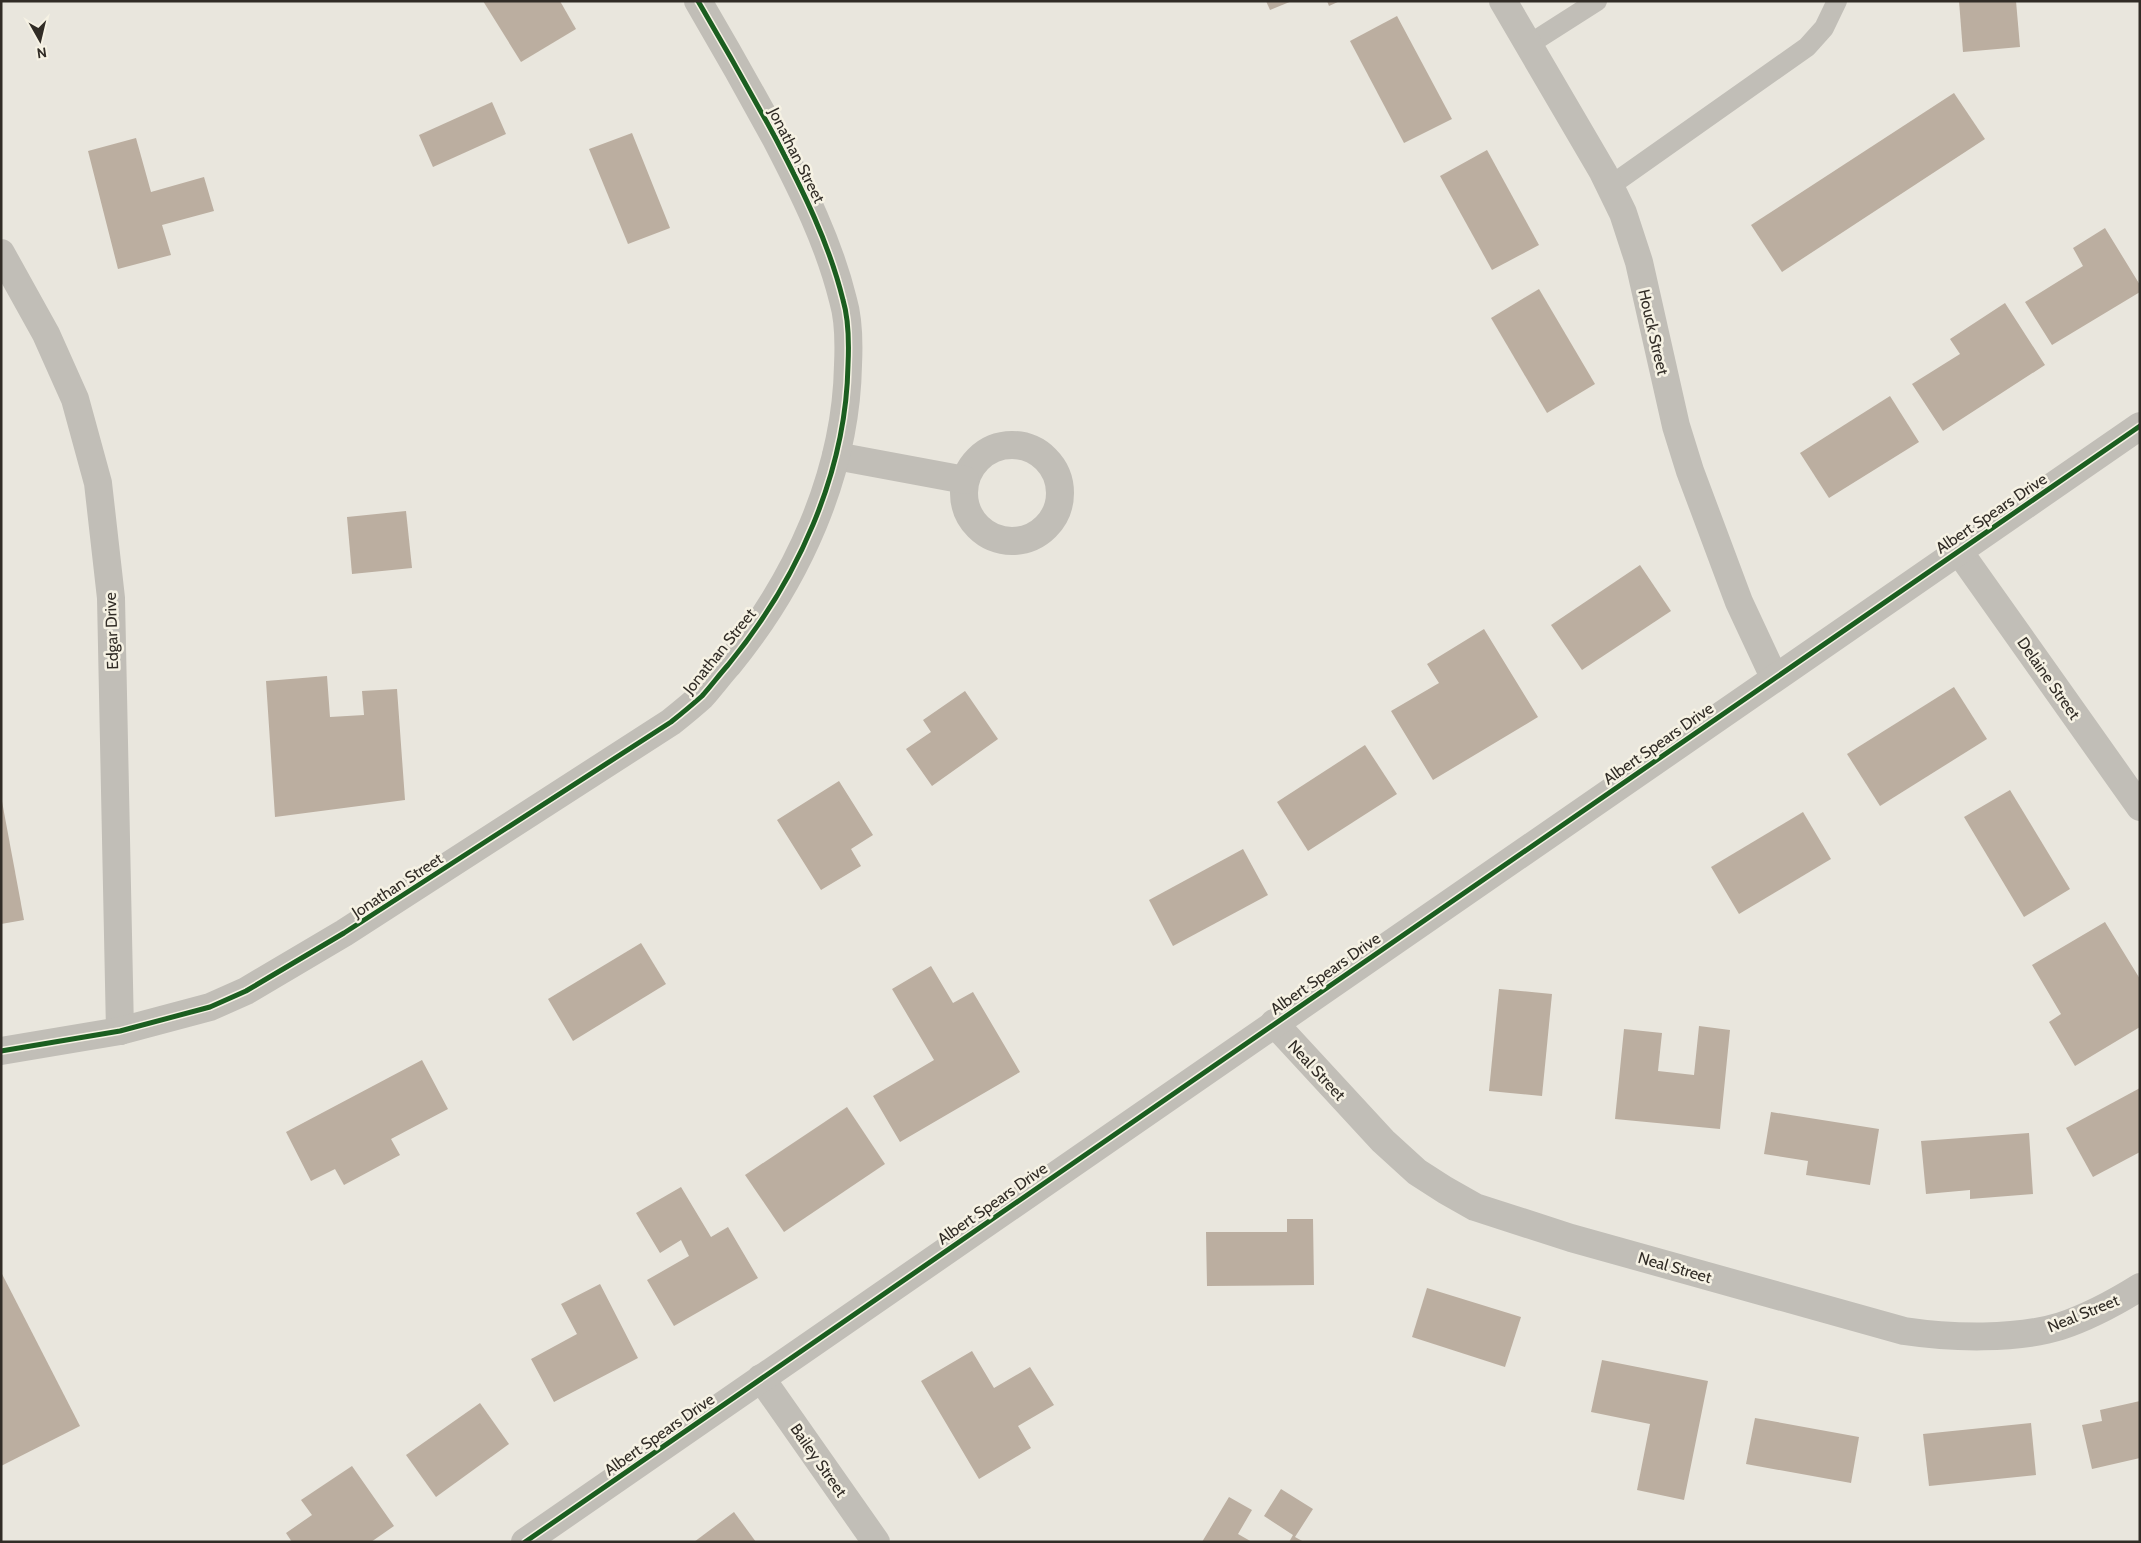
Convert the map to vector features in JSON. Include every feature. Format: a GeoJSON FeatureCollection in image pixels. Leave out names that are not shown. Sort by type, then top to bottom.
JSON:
{"type":"FeatureCollection","features":[{"type":"Feature","properties":{"kind":"street","name":"Jonathan Street"},"geometry":{"type":"LineString","coordinates":[[1,1051],[120,1031],[210,1007],[246,990],[344,934],[671,722],[702,695],[754,634],[778,596],[818,515],[836,456],[848,398],[848,352],[844,303],[832,260],[808,199],[740,71],[698,1]]}},
{"type":"Feature","properties":{"kind":"street","name":"Houck Street"},"geometry":{"type":"LineString","coordinates":[[1503,1],[1610,186],[1623,213],[1639,262],[1676,426],[1690,471],[1739,602],[1774,677]]}},
{"type":"Feature","properties":{"kind":"street","name":"Edgar Drive"},"geometry":{"type":"LineString","coordinates":[[1,253],[46,334],[75,399],[98,483],[111,598],[120,1031]]}},
{"type":"Feature","properties":{"kind":"street","name":"Albert Spears Drive"},"geometry":{"type":"LineString","coordinates":[[525,1542],[1774,677],[2140,426]]}},
{"type":"Feature","properties":{"kind":"street"},"geometry":{"type":"LineString","coordinates":[[836,456],[965,480]]}},
{"type":"Feature","properties":{"kind":"street","name":"Delaine Street"},"geometry":{"type":"LineString","coordinates":[[1958,550],[2140,807]]}},
{"type":"Feature","properties":{"kind":"street","name":"Neal Street"},"geometry":{"type":"LineString","coordinates":[[1274,1023],[1384,1141],[1417,1172],[1475,1207],[1571,1238],[1904,1331],[1937,1336],[2037,1332],[2062,1325],[2120,1299],[2140,1286]]}},
{"type":"Feature","properties":{"kind":"street","name":"Bailey Street"},"geometry":{"type":"LineString","coordinates":[[760,1378],[876,1542]]}},
{"type":"Feature","properties":{"kind":"lane"},"geometry":{"type":"LineString","coordinates":[[1528,45],[1597,1]]}},
{"type":"Feature","properties":{"kind":"lane"},"geometry":{"type":"LineString","coordinates":[[1610,186],[1807,47],[1824,28],[1837,1]]}},
{"type":"Feature","properties":{"kind":"building"},"geometry":{"type":"Polygon","coordinates":[[[483,1],[560,1],[576,29],[521,62],[483,1]]]}},
{"type":"Feature","properties":{"kind":"building"},"geometry":{"type":"Polygon","coordinates":[[[1266,1],[1292,1],[1270,10],[1266,1]]]}},
{"type":"Feature","properties":{"kind":"building"},"geometry":{"type":"Polygon","coordinates":[[[1327,1],[1340,1],[1329,6],[1327,1]]]}},
{"type":"Feature","properties":{"kind":"building"},"geometry":{"type":"Polygon","coordinates":[[[1959,1],[2016,1],[2020,47],[1963,52],[1959,1]]]}},
{"type":"Feature","properties":{"kind":"building"},"geometry":{"type":"Polygon","coordinates":[[[1397,16],[1452,119],[1404,143],[1350,41],[1397,16]]]}},
{"type":"Feature","properties":{"kind":"building"},"geometry":{"type":"Polygon","coordinates":[[[1954,93],[1985,139],[1782,272],[1751,225],[1954,93]]]}},
{"type":"Feature","properties":{"kind":"building"},"geometry":{"type":"Polygon","coordinates":[[[492,102],[506,134],[433,167],[419,135],[492,102]]]}},
{"type":"Feature","properties":{"kind":"building"},"geometry":{"type":"Polygon","coordinates":[[[632,133],[670,228],[628,244],[589,149],[632,133]]]}},
{"type":"Feature","properties":{"kind":"building"},"geometry":{"type":"Polygon","coordinates":[[[136,138],[151,192],[204,177],[214,211],[162,225],[171,255],[118,269],[88,151],[136,138]]]}},
{"type":"Feature","properties":{"kind":"building"},"geometry":{"type":"Polygon","coordinates":[[[1487,150],[1539,245],[1492,270],[1440,176],[1487,150]]]}},
{"type":"Feature","properties":{"kind":"building"},"geometry":{"type":"Polygon","coordinates":[[[2105,228],[2140,285],[2140,292],[2052,345],[2025,302],[2083,266],[2073,248],[2105,228]]]}},
{"type":"Feature","properties":{"kind":"building"},"geometry":{"type":"Polygon","coordinates":[[[1539,289],[1595,384],[1547,413],[1491,318],[1539,289]]]}},
{"type":"Feature","properties":{"kind":"building"},"geometry":{"type":"Polygon","coordinates":[[[2005,303],[2045,365],[1943,431],[1912,384],[1960,354],[1950,339],[2005,303]]]}},
{"type":"Feature","properties":{"kind":"building"},"geometry":{"type":"Polygon","coordinates":[[[1890,396],[1919,442],[1829,498],[1800,453],[1890,396]]]}},
{"type":"Feature","properties":{"kind":"building"},"geometry":{"type":"Polygon","coordinates":[[[406,511],[412,568],[352,574],[347,517],[406,511]]]}},
{"type":"Feature","properties":{"kind":"building"},"geometry":{"type":"Polygon","coordinates":[[[1640,565],[1671,611],[1582,670],[1551,625],[1640,565]]]}},
{"type":"Feature","properties":{"kind":"building"},"geometry":{"type":"Polygon","coordinates":[[[1484,629],[1538,717],[1433,780],[1391,711],[1439,683],[1427,664],[1484,629]]]}},
{"type":"Feature","properties":{"kind":"building"},"geometry":{"type":"Polygon","coordinates":[[[327,676],[330,717],[364,715],[362,691],[397,689],[405,800],[275,817],[266,681],[327,676]]]}},
{"type":"Feature","properties":{"kind":"building"},"geometry":{"type":"Polygon","coordinates":[[[1954,687],[1987,739],[1880,806],[1847,754],[1954,687]]]}},
{"type":"Feature","properties":{"kind":"building"},"geometry":{"type":"Polygon","coordinates":[[[965,691],[998,739],[932,786],[906,749],[931,732],[923,720],[965,691]]]}},
{"type":"Feature","properties":{"kind":"building"},"geometry":{"type":"Polygon","coordinates":[[[1365,745],[1397,794],[1308,851],[1277,802],[1365,745]]]}},
{"type":"Feature","properties":{"kind":"building"},"geometry":{"type":"Polygon","coordinates":[[[839,781],[873,835],[851,849],[861,866],[821,890],[777,820],[839,781]]]}},
{"type":"Feature","properties":{"kind":"building"},"geometry":{"type":"Polygon","coordinates":[[[2010,790],[2070,889],[2024,917],[1964,817],[2010,790]]]}},
{"type":"Feature","properties":{"kind":"building"},"geometry":{"type":"Polygon","coordinates":[[[1,796],[24,920],[1,924],[1,796]]]}},
{"type":"Feature","properties":{"kind":"building"},"geometry":{"type":"Polygon","coordinates":[[[1803,812],[1831,859],[1739,914],[1711,867],[1803,812]]]}},
{"type":"Feature","properties":{"kind":"building"},"geometry":{"type":"Polygon","coordinates":[[[1243,849],[1268,895],[1173,946],[1149,900],[1243,849]]]}},
{"type":"Feature","properties":{"kind":"building"},"geometry":{"type":"Polygon","coordinates":[[[2105,922],[2140,979],[2140,1027],[2075,1066],[2049,1022],[2061,1014],[2032,965],[2105,922]]]}},
{"type":"Feature","properties":{"kind":"building"},"geometry":{"type":"Polygon","coordinates":[[[641,943],[666,984],[573,1041],[548,999],[641,943]]]}},
{"type":"Feature","properties":{"kind":"building"},"geometry":{"type":"Polygon","coordinates":[[[931,966],[953,1003],[973,992],[1020,1072],[900,1142],[873,1096],[934,1060],[892,989],[931,966]]]}},
{"type":"Feature","properties":{"kind":"building"},"geometry":{"type":"Polygon","coordinates":[[[1499,989],[1552,994],[1542,1096],[1489,1091],[1499,989]]]}},
{"type":"Feature","properties":{"kind":"building"},"geometry":{"type":"Polygon","coordinates":[[[1699,1026],[1730,1030],[1720,1129],[1615,1119],[1624,1029],[1662,1033],[1658,1071],[1694,1075],[1699,1026]]]}},
{"type":"Feature","properties":{"kind":"building"},"geometry":{"type":"Polygon","coordinates":[[[422,1060],[448,1109],[391,1139],[400,1155],[344,1185],[335,1169],[311,1181],[286,1132],[422,1060]]]}},
{"type":"Feature","properties":{"kind":"building"},"geometry":{"type":"Polygon","coordinates":[[[2140,1088],[2140,1152],[2093,1177],[2066,1128],[2140,1088]]]}},
{"type":"Feature","properties":{"kind":"building"},"geometry":{"type":"Polygon","coordinates":[[[847,1107],[885,1164],[784,1232],[745,1175],[847,1107]]]}},
{"type":"Feature","properties":{"kind":"building"},"geometry":{"type":"Polygon","coordinates":[[[1771,1112],[1879,1129],[1870,1185],[1806,1175],[1808,1161],[1764,1154],[1771,1112]]]}},
{"type":"Feature","properties":{"kind":"building"},"geometry":{"type":"Polygon","coordinates":[[[2029,1133],[2033,1194],[1970,1199],[1970,1190],[1926,1194],[1921,1141],[2029,1133]]]}},
{"type":"Feature","properties":{"kind":"building"},"geometry":{"type":"Polygon","coordinates":[[[681,1187],[711,1237],[728,1227],[758,1278],[674,1326],[647,1280],[689,1256],[681,1240],[660,1253],[636,1213],[681,1187]]]}},
{"type":"Feature","properties":{"kind":"building"},"geometry":{"type":"Polygon","coordinates":[[[1287,1219],[1313,1219],[1314,1285],[1207,1286],[1206,1232],[1287,1232],[1287,1219]]]}},
{"type":"Feature","properties":{"kind":"building"},"geometry":{"type":"Polygon","coordinates":[[[1,1272],[80,1426],[1,1466],[1,1272]]]}},
{"type":"Feature","properties":{"kind":"building"},"geometry":{"type":"Polygon","coordinates":[[[600,1284],[638,1358],[554,1402],[531,1359],[577,1334],[561,1304],[600,1284]]]}},
{"type":"Feature","properties":{"kind":"building"},"geometry":{"type":"Polygon","coordinates":[[[1427,1288],[1521,1317],[1505,1367],[1412,1337],[1427,1288]]]}},
{"type":"Feature","properties":{"kind":"building"},"geometry":{"type":"Polygon","coordinates":[[[972,1351],[994,1388],[1030,1367],[1054,1405],[1018,1426],[1031,1448],[979,1479],[921,1381],[972,1351]]]}},
{"type":"Feature","properties":{"kind":"building"},"geometry":{"type":"Polygon","coordinates":[[[1602,1360],[1708,1381],[1684,1500],[1637,1490],[1650,1424],[1591,1412],[1602,1360]]]}},
{"type":"Feature","properties":{"kind":"building"},"geometry":{"type":"Polygon","coordinates":[[[2140,1401],[2140,1458],[2092,1469],[2082,1425],[2102,1421],[2100,1410],[2140,1401]]]}},
{"type":"Feature","properties":{"kind":"building"},"geometry":{"type":"Polygon","coordinates":[[[480,1403],[509,1444],[436,1497],[406,1455],[480,1403]]]}},
{"type":"Feature","properties":{"kind":"building"},"geometry":{"type":"Polygon","coordinates":[[[1755,1418],[1859,1437],[1851,1483],[1746,1464],[1755,1418]]]}},
{"type":"Feature","properties":{"kind":"building"},"geometry":{"type":"Polygon","coordinates":[[[2031,1423],[2036,1475],[1929,1486],[1923,1434],[2031,1423]]]}},
{"type":"Feature","properties":{"kind":"building"},"geometry":{"type":"Polygon","coordinates":[[[352,1466],[394,1526],[371,1542],[292,1542],[286,1533],[312,1515],[301,1500],[352,1466]]]}},
{"type":"Feature","properties":{"kind":"building"},"geometry":{"type":"Polygon","coordinates":[[[1281,1489],[1313,1509],[1295,1537],[1304,1542],[1289,1542],[1293,1535],[1264,1516],[1281,1489]]]}},
{"type":"Feature","properties":{"kind":"building"},"geometry":{"type":"Polygon","coordinates":[[[1229,1497],[1252,1510],[1238,1534],[1252,1542],[1202,1542],[1229,1497]]]}},
{"type":"Feature","properties":{"kind":"building"},"geometry":{"type":"Polygon","coordinates":[[[734,1512],[756,1542],[694,1542],[734,1512]]]}},
{"type":"Feature","properties":{"kind":"cycle path"},"geometry":{"type":"LineString","coordinates":[[1,1051],[120,1031],[210,1007],[246,991],[344,933],[671,722],[702,696],[753,632],[776,598],[796,562],[813,524],[827,486],[838,446],[845,406],[848,357],[845,308],[823,238],[805,198],[776,139],[698,1]]}},
{"type":"Feature","properties":{"kind":"cycle path"},"geometry":{"type":"LineString","coordinates":[[525,1542],[2140,426]]}}]}
